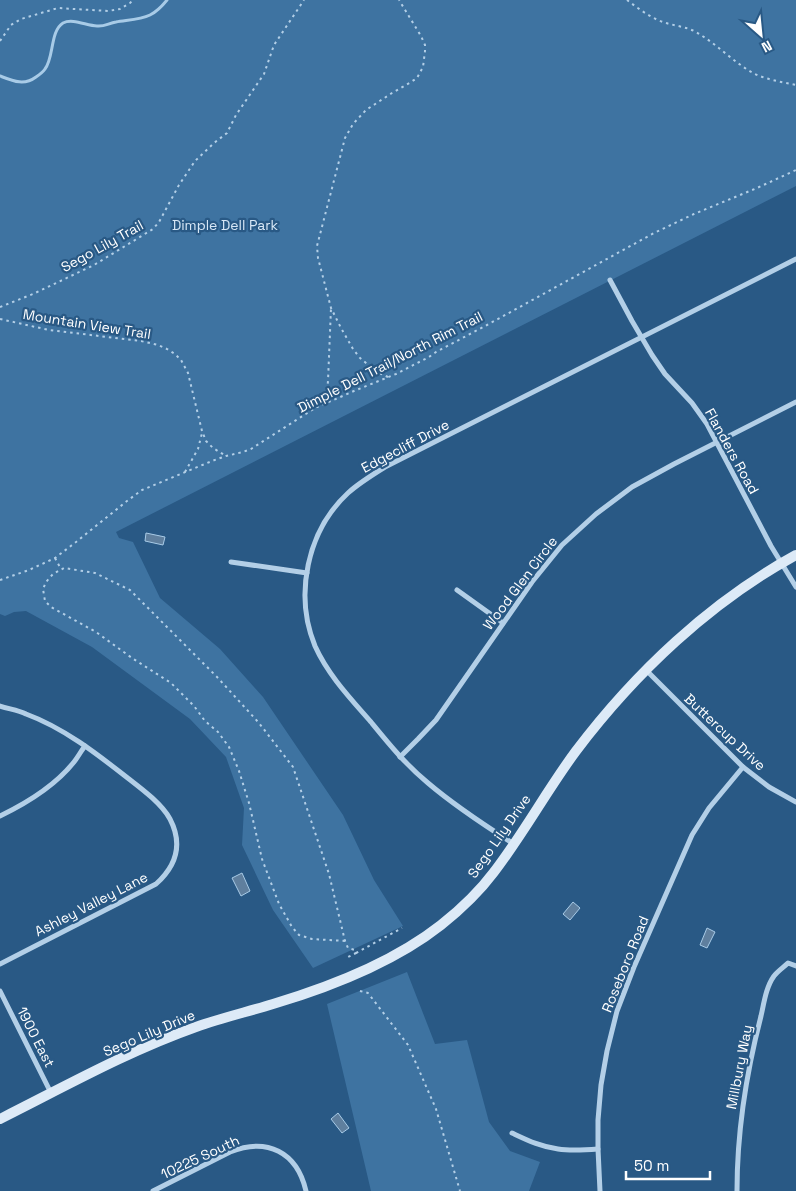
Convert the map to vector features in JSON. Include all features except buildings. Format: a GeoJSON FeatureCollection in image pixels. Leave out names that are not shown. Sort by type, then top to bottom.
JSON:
{"type":"FeatureCollection","features":[{"type":"Feature","properties":{"kind":"street","name":"Edgecliff Drive"},"geometry":{"type":"LineString","coordinates":[[514,844],[453,804],[426,782],[400,756],[337,683],[325,665],[315,646],[305,599],[306,573],[311,551],[320,530],[332,511],[347,494],[365,479],[385,467],[796,259]]}},
{"type":"Feature","properties":{"kind":"street","name":"Flanders Road"},"geometry":{"type":"LineString","coordinates":[[610,280],[641,338],[665,374],[692,403],[707,424],[771,546],[796,587]]}},
{"type":"Feature","properties":{"kind":"street","name":"Wood Glen Circle"},"geometry":{"type":"LineString","coordinates":[[400,756],[436,720],[532,582],[562,545],[596,514],[632,487],[796,402]]}},
{"type":"Feature","properties":{"kind":"street","name":"Sego Lily Drive"},"geometry":{"type":"LineString","coordinates":[[0,1119],[122,1057],[159,1041],[197,1026],[315,990],[384,961],[412,945],[467,902],[492,874],[576,751],[646,670],[677,640],[710,613],[745,587],[796,555]]}},
{"type":"Feature","properties":{"kind":"street"},"geometry":{"type":"LineString","coordinates":[[231,562],[306,573]]}},
{"type":"Feature","properties":{"kind":"street"},"geometry":{"type":"LineString","coordinates":[[457,590],[503,624]]}},
{"type":"Feature","properties":{"kind":"street","name":"Buttercup Drive"},"geometry":{"type":"LineString","coordinates":[[646,670],[743,767],[769,787],[796,802]]}},
{"type":"Feature","properties":{"kind":"street"},"geometry":{"type":"LineString","coordinates":[[0,706],[25,713],[47,723],[84,746],[74,762],[59,778],[24,803],[0,816]]}},
{"type":"Feature","properties":{"kind":"street","name":"Ashley Valley Lane"},"geometry":{"type":"LineString","coordinates":[[0,964],[156,884],[166,875],[173,863],[177,839],[170,818],[163,808],[140,787],[84,746]]}},
{"type":"Feature","properties":{"kind":"street","name":"Roseboro Road"},"geometry":{"type":"LineString","coordinates":[[600,1191],[598,1120],[601,1085],[607,1050],[620,1002],[692,835],[709,808],[743,767]]}},
{"type":"Feature","properties":{"kind":"street","name":"Millbury Way"},"geometry":{"type":"LineString","coordinates":[[738,1191],[737,1167],[742,1110],[752,1050],[767,991],[774,977],[788,963],[796,966]]}},
{"type":"Feature","properties":{"kind":"street","name":"1900 East"},"geometry":{"type":"LineString","coordinates":[[0,991],[52,1093]]}},
{"type":"Feature","properties":{"kind":"street"},"geometry":{"type":"LineString","coordinates":[[512,1133],[533,1143],[558,1149],[598,1149]]}},
{"type":"Feature","properties":{"kind":"street","name":"10225 South"},"geometry":{"type":"LineString","coordinates":[[153,1191],[230,1152],[242,1147],[254,1146],[276,1150],[293,1162],[303,1178],[306,1191]]}},
{"type":"Feature","properties":{"kind":"path"},"geometry":{"type":"LineString","coordinates":[[0,41],[11,25],[21,19],[58,8],[108,11],[120,9],[133,0]]}},
{"type":"Feature","properties":{"kind":"path","name":"Sego Lily Trail"},"geometry":{"type":"LineString","coordinates":[[0,307],[33,294],[94,264],[153,229],[195,161],[227,133],[236,115],[264,74],[274,45],[304,0]]}},
{"type":"Feature","properties":{"kind":"path"},"geometry":{"type":"LineString","coordinates":[[388,377],[377,372],[360,358],[353,349],[331,308],[318,258],[317,246],[345,138],[366,110],[411,82],[423,67],[425,45],[399,0]]}},
{"type":"Feature","properties":{"kind":"path"},"geometry":{"type":"LineString","coordinates":[[627,0],[645,13],[665,23],[694,31],[756,74],[796,85]]}},
{"type":"Feature","properties":{"kind":"path","name":"Dimple Dell Trail/North Rim Trail"},"geometry":{"type":"LineString","coordinates":[[0,580],[55,558],[135,494],[226,456],[251,449],[315,408],[388,377],[429,357],[654,233],[796,170]]}},
{"type":"Feature","properties":{"kind":"path"},"geometry":{"type":"LineString","coordinates":[[326,403],[331,308]]}},
{"type":"Feature","properties":{"kind":"path","name":"Mountain View Trail"},"geometry":{"type":"LineString","coordinates":[[0,319],[49,330],[141,341],[168,349],[181,360],[188,373],[206,441],[226,456]]}},
{"type":"Feature","properties":{"kind":"path","name":"Mountain View Trail"},"geometry":{"type":"LineString","coordinates":[[185,472],[198,449],[202,431]]}},
{"type":"Feature","properties":{"kind":"path"},"geometry":{"type":"LineString","coordinates":[[55,558],[61,569]]}},
{"type":"Feature","properties":{"kind":"path"},"geometry":{"type":"LineString","coordinates":[[345,941],[312,939],[300,935],[292,927],[279,904],[262,859],[249,802],[239,770],[229,748],[218,732],[171,683],[96,632],[51,607],[45,601],[43,589],[53,574],[61,569],[95,573],[130,590],[172,630],[259,723],[293,767],[329,874],[345,941],[348,948],[356,952]]}},
{"type":"Feature","properties":{"kind":"path"},"geometry":{"type":"LineString","coordinates":[[346,958],[402,928]]}},
{"type":"Feature","properties":{"kind":"path"},"geometry":{"type":"LineString","coordinates":[[360,991],[368,992],[408,1046],[436,1109],[460,1191]]}},
{"type":"Feature","properties":{"kind":"green space","name":"Dimple Dell Park"},"geometry":{"type":"Polygon","coordinates":[[[0,0],[796,0],[796,186],[116,532],[119,538],[133,542],[160,598],[220,649],[263,697],[343,815],[374,880],[403,926],[313,968],[273,910],[242,845],[244,808],[226,757],[190,719],[92,647],[26,611],[14,612],[5,616],[0,614],[0,0]]]}},
{"type":"Feature","properties":{"kind":"green space"},"geometry":{"type":"Polygon","coordinates":[[[407,972],[435,1044],[467,1040],[489,1122],[510,1151],[540,1162],[529,1191],[371,1191],[327,1004],[407,972]]]}},
{"type":"Feature","properties":{"kind":"shaded area"},"geometry":{"type":"Polygon","coordinates":[[[146,533],[165,537],[163,545],[145,541],[146,533]]]}},
{"type":"Feature","properties":{"kind":"shaded area"},"geometry":{"type":"Polygon","coordinates":[[[242,873],[250,891],[241,896],[232,878],[242,873]]]}},
{"type":"Feature","properties":{"kind":"shaded area"},"geometry":{"type":"Polygon","coordinates":[[[573,902],[580,908],[570,920],[563,914],[573,902]]]}},
{"type":"Feature","properties":{"kind":"shaded area"},"geometry":{"type":"Polygon","coordinates":[[[707,928],[715,932],[707,948],[700,945],[707,928]]]}},
{"type":"Feature","properties":{"kind":"shaded area"},"geometry":{"type":"Polygon","coordinates":[[[338,1113],[349,1128],[342,1133],[331,1119],[338,1113]]]}},
{"type":"Feature","properties":{"kind":"waterway"},"geometry":{"type":"LineString","coordinates":[[0,76],[23,82],[32,80],[41,73],[48,64],[56,32],[63,23],[71,21],[100,26],[138,19],[152,14],[167,0]]}}]}
